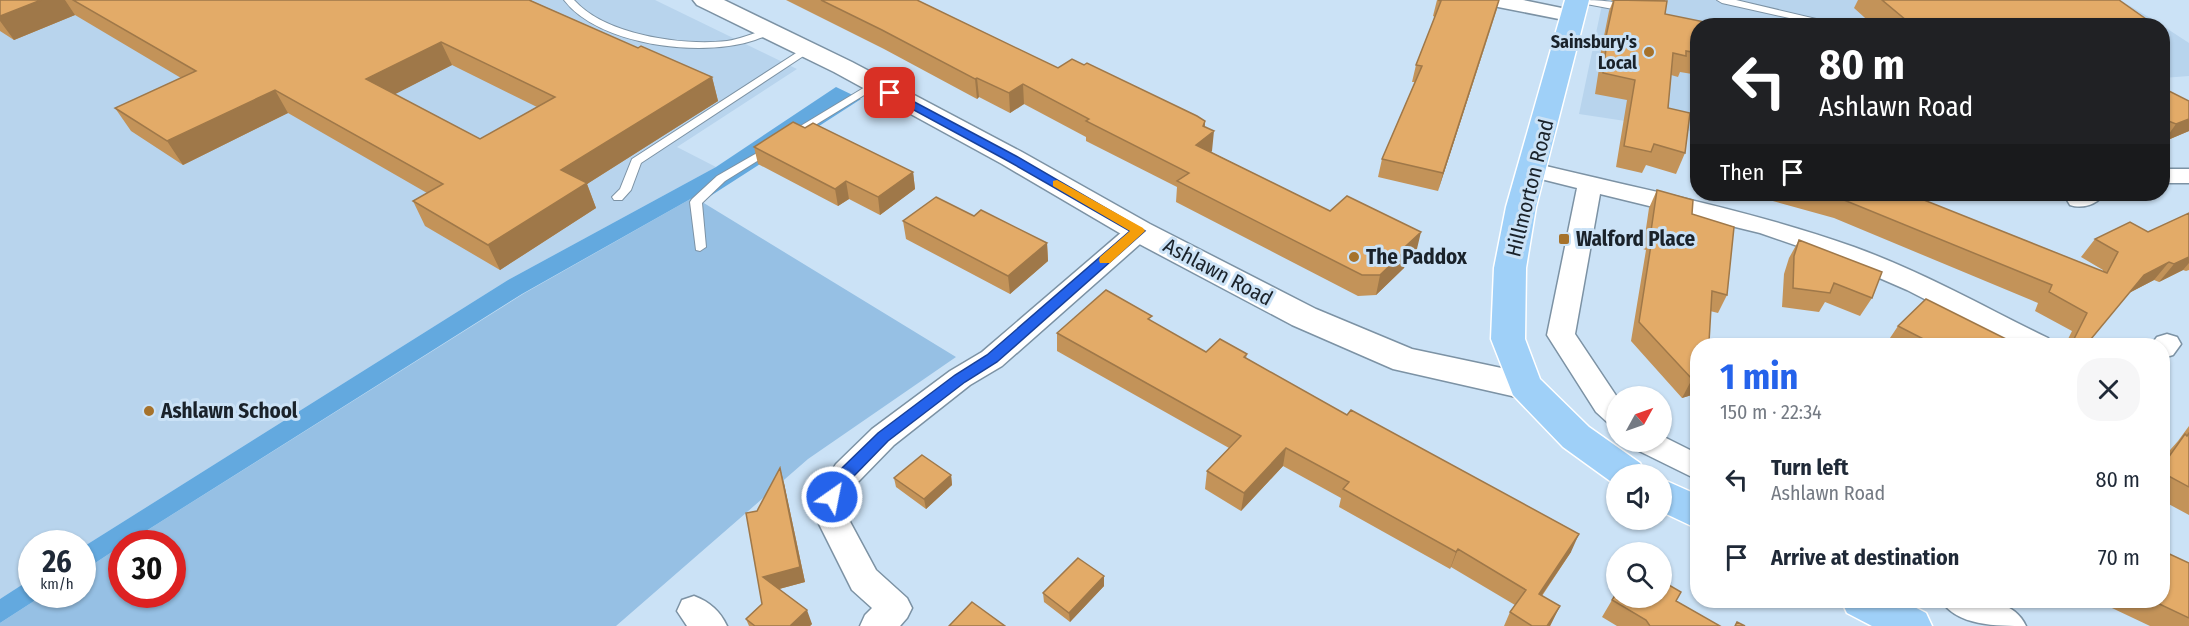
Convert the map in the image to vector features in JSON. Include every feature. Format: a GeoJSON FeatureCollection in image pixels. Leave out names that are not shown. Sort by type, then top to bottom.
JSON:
{"type":"FeatureCollection","features":[{"type":"Feature","properties":{"kind":"highway","name":"Hillmorton Road"},"geometry":{"type":"LineString","coordinates":[[1577,5],[1521,207],[1510,268],[1508,339],[1525,386],[1576,437],[1613,464]]}},
{"type":"Feature","properties":{"kind":"highway"},"geometry":{"type":"LineString","coordinates":[[1672,499],[1690,509]]}},
{"type":"Feature","properties":{"kind":"highway"},"geometry":{"type":"LineString","coordinates":[[1877,608],[1911,626]]}},
{"type":"Feature","properties":{"kind":"main road","name":"Ashlawn Road"},"geometry":{"type":"LineString","coordinates":[[705,0],[875,84],[1012,158],[1139,231],[1304,317],[1405,360],[1525,386]]}},
{"type":"Feature","properties":{"kind":"street"},"geometry":{"type":"LineString","coordinates":[[1493,0],[1577,5]]}},
{"type":"Feature","properties":{"kind":"street"},"geometry":{"type":"LineString","coordinates":[[1533,170],[1767,227],[1847,254],[1916,284],[2024,338]]}},
{"type":"Feature","properties":{"kind":"street"},"geometry":{"type":"LineString","coordinates":[[2170,176],[2189,176]]}},
{"type":"Feature","properties":{"kind":"street"},"geometry":{"type":"LineString","coordinates":[[1590,185],[1561,335],[1606,404]]}},
{"type":"Feature","properties":{"kind":"street"},"geometry":{"type":"LineString","coordinates":[[878,626],[896,608],[864,580],[831,518],[832,497],[848,473],[883,437],[960,378],[992,359],[1139,231]]}},
{"type":"Feature","properties":{"kind":"street"},"geometry":{"type":"LineString","coordinates":[[1667,452],[1690,464]]}},
{"type":"Feature","properties":{"kind":"street"},"geometry":{"type":"LineString","coordinates":[[1974,608],[2009,626]]}},
{"type":"Feature","properties":{"kind":"lane"},"geometry":{"type":"LineString","coordinates":[[569,0],[574,10],[624,33],[662,42],[726,44],[771,31]]}},
{"type":"Feature","properties":{"kind":"lane"},"geometry":{"type":"LineString","coordinates":[[1722,0],[1804,18]]}},
{"type":"Feature","properties":{"kind":"lane"},"geometry":{"type":"LineString","coordinates":[[1780,0],[1781,13]]}},
{"type":"Feature","properties":{"kind":"lane"},"geometry":{"type":"LineString","coordinates":[[1577,5],[1640,12]]}},
{"type":"Feature","properties":{"kind":"lane"},"geometry":{"type":"LineString","coordinates":[[618,197],[625,190],[636,161],[807,49]]}},
{"type":"Feature","properties":{"kind":"lane"},"geometry":{"type":"LineString","coordinates":[[700,247],[696,202],[700,196],[723,177],[875,84]]}},
{"type":"Feature","properties":{"kind":"shaded area","name":"Ashlawn School"},"geometry":{"type":"Polygon","coordinates":[[[0,0],[655,0],[797,69],[677,147],[716,167],[508,280],[96,539],[96,530],[18,530],[18,587],[0,599],[0,0]]]}},
{"type":"Feature","properties":{"kind":"shaded area"},"geometry":{"type":"Polygon","coordinates":[[[1603,0],[2120,0],[2150,18],[1690,18],[1690,131],[1579,114],[1603,0]]]}},
{"type":"Feature","properties":{"kind":"shaded area"},"geometry":{"type":"Polygon","coordinates":[[[2170,31],[2189,43],[2189,76],[2170,77],[2170,31]]]}},
{"type":"Feature","properties":{"kind":"shaded area"},"geometry":{"type":"Polygon","coordinates":[[[836,87],[861,99],[701,202],[694,197],[522,294],[148,530],[110,530],[508,280],[716,167],[836,87]]]}},
{"type":"Feature","properties":{"kind":"shaded area"},"geometry":{"type":"Polygon","coordinates":[[[694,197],[956,357],[808,459],[616,626],[0,626],[0,623],[23,608],[96,608],[96,562],[108,555],[108,608],[186,608],[186,530],[148,530],[523,294],[694,197]]]}},
{"type":"Feature","properties":{"kind":"shaded area"},"geometry":{"type":"Polygon","coordinates":[[[108,531],[108,555],[96,562],[96,539],[108,531]]]}},
{"type":"Feature","properties":{"kind":"shaded area"},"geometry":{"type":"Polygon","coordinates":[[[18,587],[18,608],[23,608],[0,623],[0,599],[18,587]]]}},
{"type":"Feature","properties":{"kind":"building"},"geometry":{"type":"Polygon","coordinates":[[[0,0],[41,0],[0,16],[0,0]]]}},
{"type":"Feature","properties":{"kind":"building"},"geometry":{"type":"Polygon","coordinates":[[[73,0],[529,0],[638,48],[641,46],[712,77],[561,170],[587,183],[488,245],[413,201],[443,184],[275,90],[167,141],[115,108],[196,71],[73,0]],[[441,42],[366,79],[480,139],[555,97],[441,42]]]}},
{"type":"Feature","properties":{"kind":"building"},"geometry":{"type":"Polygon","coordinates":[[[821,0],[917,0],[1058,68],[1072,59],[1084,65],[1087,63],[1205,121],[1203,126],[1214,131],[1196,145],[1330,211],[1347,196],[1421,232],[1380,275],[1362,275],[1177,181],[1189,173],[1086,121],[1089,119],[1023,84],[1009,93],[975,79],[821,0]]]}},
{"type":"Feature","properties":{"kind":"building"},"geometry":{"type":"Polygon","coordinates":[[[1438,0],[1499,0],[1443,173],[1382,159],[1422,66],[1416,65],[1441,1],[1438,0]]]}},
{"type":"Feature","properties":{"kind":"building"},"geometry":{"type":"Polygon","coordinates":[[[1614,0],[1667,1],[1665,14],[1690,19],[1690,52],[1686,51],[1686,56],[1673,53],[1668,108],[1690,113],[1685,153],[1654,144],[1651,152],[1624,146],[1635,80],[1603,73],[1607,41],[1605,41],[1614,0]]]}},
{"type":"Feature","properties":{"kind":"building"},"geometry":{"type":"Polygon","coordinates":[[[1882,0],[2119,0],[2145,18],[1904,18],[1882,0]]]}},
{"type":"Feature","properties":{"kind":"building"},"geometry":{"type":"Polygon","coordinates":[[[2170,92],[2189,101],[2189,119],[2176,124],[2170,122],[2170,92]]]}},
{"type":"Feature","properties":{"kind":"building"},"geometry":{"type":"Polygon","coordinates":[[[793,122],[805,128],[813,123],[913,172],[878,197],[846,181],[835,189],[754,147],[793,122]]]}},
{"type":"Feature","properties":{"kind":"building"},"geometry":{"type":"Polygon","coordinates":[[[1657,190],[1693,201],[1692,214],[1734,227],[1727,295],[1712,291],[1709,338],[1690,338],[1690,377],[1639,322],[1653,232],[1651,231],[1657,190]]]}},
{"type":"Feature","properties":{"kind":"building"},"geometry":{"type":"Polygon","coordinates":[[[936,197],[974,216],[981,210],[1047,243],[1008,276],[903,221],[936,197]]]}},
{"type":"Feature","properties":{"kind":"building"},"geometry":{"type":"Polygon","coordinates":[[[1846,201],[1927,201],[2107,273],[2118,252],[2095,239],[2130,222],[2148,232],[2189,213],[2189,257],[2174,264],[2169,262],[2144,275],[2092,338],[2074,338],[2087,313],[2049,292],[2052,285],[1846,201]]]}},
{"type":"Feature","properties":{"kind":"building"},"geometry":{"type":"Polygon","coordinates":[[[1799,240],[1882,272],[1872,298],[1834,283],[1830,293],[1793,288],[1794,256],[1799,240]]]}},
{"type":"Feature","properties":{"kind":"building"},"geometry":{"type":"Polygon","coordinates":[[[1106,290],[1152,316],[1148,319],[1206,352],[1220,339],[1247,354],[1244,357],[1347,415],[1351,410],[1579,534],[1539,594],[1560,606],[1547,626],[1532,626],[1510,612],[1526,590],[1458,549],[1456,552],[1343,489],[1349,482],[1286,448],[1244,493],[1207,471],[1241,436],[1057,333],[1106,290]]]}},
{"type":"Feature","properties":{"kind":"building"},"geometry":{"type":"Polygon","coordinates":[[[1926,299],[2004,338],[1921,338],[1898,326],[1926,299]]]}},
{"type":"Feature","properties":{"kind":"building"},"geometry":{"type":"Polygon","coordinates":[[[2189,433],[2189,487],[2170,477],[2170,455],[2185,434],[2187,436],[2189,433]]]}},
{"type":"Feature","properties":{"kind":"building"},"geometry":{"type":"Polygon","coordinates":[[[922,455],[951,475],[924,499],[894,478],[922,455]]]}},
{"type":"Feature","properties":{"kind":"building"},"geometry":{"type":"Polygon","coordinates":[[[780,468],[800,567],[763,577],[807,610],[790,626],[755,626],[746,619],[762,604],[746,513],[757,511],[780,468]]]}},
{"type":"Feature","properties":{"kind":"building"},"geometry":{"type":"Polygon","coordinates":[[[2170,554],[2189,563],[2189,618],[2168,608],[2170,608],[2170,554]]]}},
{"type":"Feature","properties":{"kind":"building"},"geometry":{"type":"Polygon","coordinates":[[[1078,558],[1104,576],[1069,613],[1043,593],[1078,558]]]}},
{"type":"Feature","properties":{"kind":"building"},"geometry":{"type":"Polygon","coordinates":[[[1672,587],[1681,592],[1676,601],[1720,626],[1650,626],[1646,620],[1626,608],[1672,608],[1672,587]]]}},
{"type":"Feature","properties":{"kind":"building"},"geometry":{"type":"Polygon","coordinates":[[[972,602],[1005,626],[949,626],[972,602]]]}},
{"type":"Feature","properties":{"kind":"slow traffic"},"geometry":{"type":"LineString","coordinates":[[1057,184],[1139,231],[1105,260]]}},
{"type":"Feature","properties":{"kind":"place","name":"Sainsbury's Local"},"geometry":{"type":"Point","coordinates":[1649,52]}},
{"type":"Feature","properties":{"kind":"place","name":"Walford Place"},"geometry":{"type":"Point","coordinates":[1564,239]}},
{"type":"Feature","properties":{"kind":"place","name":"The Paddox"},"geometry":{"type":"Point","coordinates":[1354,257]}},
{"type":"Feature","properties":{"kind":"place","name":"Ashlawn School"},"geometry":{"type":"Point","coordinates":[149,411]}},
{"type":"Feature","properties":{"kind":"route"},"geometry":{"type":"LineString","coordinates":[[832,497],[848,473],[883,437],[960,378],[992,359],[1139,231],[1012,158],[890,93]]}}]}
